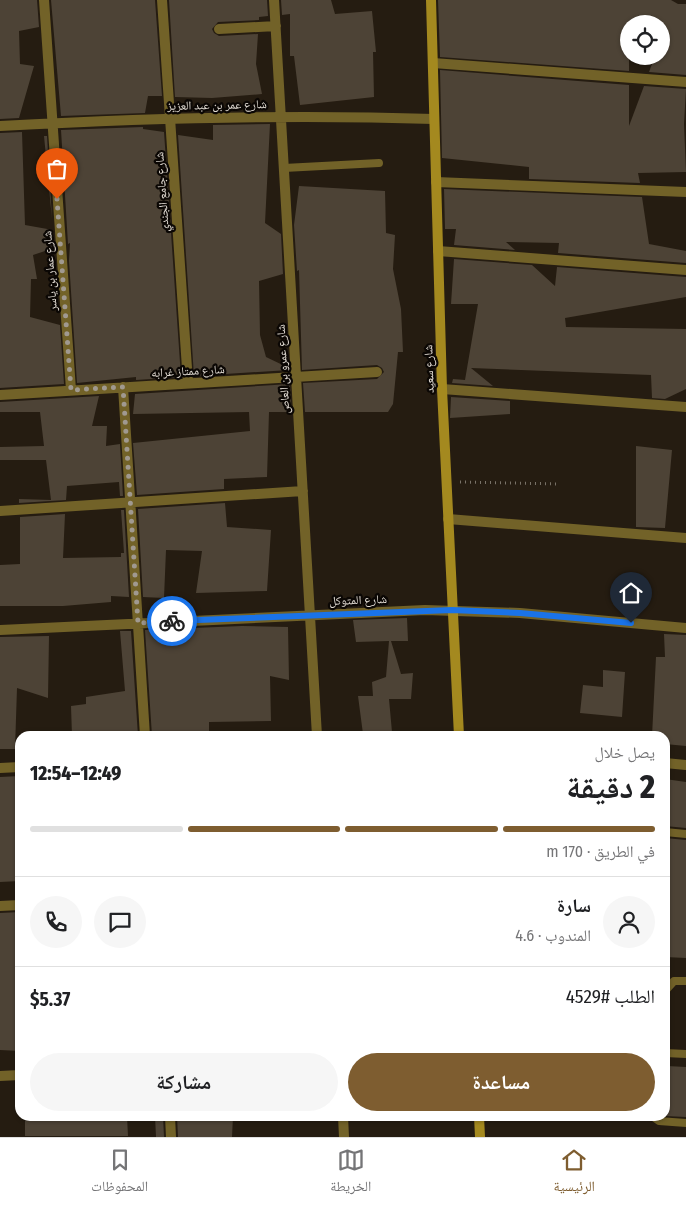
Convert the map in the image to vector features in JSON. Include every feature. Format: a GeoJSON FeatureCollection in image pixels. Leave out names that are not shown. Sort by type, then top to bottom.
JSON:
{"type":"FeatureCollection","features":[{"type":"Feature","properties":{"kind":"street","name":"شارع عمار بن ياسر"},"geometry":{"type":"LineString","coordinates":[[44,0],[71,390]]}},
{"type":"Feature","properties":{"kind":"street","name":"شارع جامع الجندي"},"geometry":{"type":"LineString","coordinates":[[162,0],[188,383]]}},
{"type":"Feature","properties":{"kind":"street","name":"شارع عمرو بن العاص"},"geometry":{"type":"LineString","coordinates":[[274,0],[317,731]]}},
{"type":"Feature","properties":{"kind":"street","name":"شارع سعيد"},"geometry":{"type":"LineString","coordinates":[[431,0],[442,389],[459,731]]}},
{"type":"Feature","properties":{"kind":"street"},"geometry":{"type":"LineString","coordinates":[[219,29],[276,26]]}},
{"type":"Feature","properties":{"kind":"street"},"geometry":{"type":"LineString","coordinates":[[433,63],[686,82]]}},
{"type":"Feature","properties":{"kind":"street","name":"شارع عمر بن عبد العزيز"},"geometry":{"type":"LineString","coordinates":[[0,126],[170,118],[281,116],[434,119]]}},
{"type":"Feature","properties":{"kind":"street"},"geometry":{"type":"LineString","coordinates":[[436,182],[686,192]]}},
{"type":"Feature","properties":{"kind":"street"},"geometry":{"type":"LineString","coordinates":[[438,251],[686,270]]}},
{"type":"Feature","properties":{"kind":"street","name":"شارع ممتاز غرابه"},"geometry":{"type":"LineString","coordinates":[[0,395],[377,372]]}},
{"type":"Feature","properties":{"kind":"street"},"geometry":{"type":"LineString","coordinates":[[123,387],[145,731]]}},
{"type":"Feature","properties":{"kind":"street"},"geometry":{"type":"LineString","coordinates":[[442,389],[686,407]]}},
{"type":"Feature","properties":{"kind":"street"},"geometry":{"type":"LineString","coordinates":[[0,511],[303,491]]}},
{"type":"Feature","properties":{"kind":"street"},"geometry":{"type":"LineString","coordinates":[[448,519],[686,538]]}},
{"type":"Feature","properties":{"kind":"street","name":"شارع المتوكل"},"geometry":{"type":"LineString","coordinates":[[0,630],[310,614],[452,610],[520,613],[686,628]]}},
{"type":"Feature","properties":{"kind":"street"},"geometry":{"type":"LineString","coordinates":[[670,763],[686,765]]}},
{"type":"Feature","properties":{"kind":"street"},"geometry":{"type":"LineString","coordinates":[[0,768],[15,767]]}},
{"type":"Feature","properties":{"kind":"street"},"geometry":{"type":"LineString","coordinates":[[0,906],[15,905]]}},
{"type":"Feature","properties":{"kind":"street"},"geometry":{"type":"LineString","coordinates":[[0,1076],[15,1075]]}},
{"type":"Feature","properties":{"kind":"street"},"geometry":{"type":"LineString","coordinates":[[170,1121],[171,1137]]}},
{"type":"Feature","properties":{"kind":"street"},"geometry":{"type":"LineString","coordinates":[[343,1121],[344,1137]]}},
{"type":"Feature","properties":{"kind":"street"},"geometry":{"type":"LineString","coordinates":[[479,1121],[480,1137]]}},
{"type":"Feature","properties":{"kind":"lane"},"geometry":{"type":"LineString","coordinates":[[284,168],[379,163]]}},
{"type":"Feature","properties":{"kind":"lane"},"geometry":{"type":"LineString","coordinates":[[670,832],[686,834]]}},
{"type":"Feature","properties":{"kind":"lane"},"geometry":{"type":"LineString","coordinates":[[670,985],[674,981],[686,981]]}},
{"type":"Feature","properties":{"kind":"lane"},"geometry":{"type":"LineString","coordinates":[[670,1052],[686,1054]]}},
{"type":"Feature","properties":{"kind":"lane"},"geometry":{"type":"LineString","coordinates":[[659,1121],[686,1123]]}},
{"type":"Feature","properties":{"kind":"path"},"geometry":{"type":"LineString","coordinates":[[446,481],[560,484]]}},
{"type":"Feature","properties":{"kind":"building"},"geometry":{"type":"Polygon","coordinates":[[[0,0],[37,0],[39,27],[19,31],[20,64],[34,66],[19,118],[0,119],[0,0]]]}},
{"type":"Feature","properties":{"kind":"building"},"geometry":{"type":"Polygon","coordinates":[[[51,0],[155,0],[162,96],[148,96],[145,113],[61,116],[51,0]]]}},
{"type":"Feature","properties":{"kind":"building"},"geometry":{"type":"Polygon","coordinates":[[[169,0],[267,0],[268,16],[259,17],[259,20],[218,22],[212,29],[219,36],[258,34],[256,64],[262,94],[212,98],[175,97],[169,0]]]}},
{"type":"Feature","properties":{"kind":"building"},"geometry":{"type":"Polygon","coordinates":[[[281,0],[331,0],[335,14],[372,11],[376,52],[373,52],[374,97],[300,105],[294,56],[290,56],[290,14],[282,15],[281,0]]]}},
{"type":"Feature","properties":{"kind":"building"},"geometry":{"type":"Polygon","coordinates":[[[438,0],[671,0],[678,4],[686,4],[686,75],[649,72],[652,65],[670,65],[670,15],[620,15],[620,65],[629,65],[629,71],[440,57],[438,0]]]}},
{"type":"Feature","properties":{"kind":"building"},"geometry":{"type":"Polygon","coordinates":[[[440,70],[629,85],[629,126],[644,86],[686,89],[684,124],[686,172],[638,173],[640,183],[529,179],[529,167],[442,158],[440,70]]]}},
{"type":"Feature","properties":{"kind":"building"},"geometry":{"type":"Polygon","coordinates":[[[270,124],[265,223],[281,234],[283,274],[259,281],[260,335],[266,357],[289,368],[289,370],[194,376],[178,135],[213,140],[213,125],[270,124]]]}},
{"type":"Feature","properties":{"kind":"building"},"geometry":{"type":"Polygon","coordinates":[[[143,127],[143,129],[164,132],[181,377],[136,380],[136,377],[77,383],[69,261],[70,243],[68,244],[61,130],[143,127]]]}},
{"type":"Feature","properties":{"kind":"building"},"geometry":{"type":"Polygon","coordinates":[[[22,132],[25,225],[53,230],[54,248],[33,255],[37,279],[31,279],[30,317],[60,325],[64,384],[0,388],[0,133],[22,132]]]}},
{"type":"Feature","properties":{"kind":"building"},"geometry":{"type":"Polygon","coordinates":[[[44,136],[47,136],[52,219],[44,136]]]}},
{"type":"Feature","properties":{"kind":"building"},"geometry":{"type":"Polygon","coordinates":[[[299,186],[385,191],[386,233],[395,235],[393,269],[401,309],[403,352],[398,352],[393,404],[388,412],[305,412],[303,383],[377,379],[384,372],[377,365],[302,370],[299,270],[297,271],[294,225],[299,186]]]}},
{"type":"Feature","properties":{"kind":"building"},"geometry":{"type":"Polygon","coordinates":[[[444,189],[642,197],[649,244],[686,251],[686,263],[558,253],[559,243],[506,242],[515,250],[454,245],[456,229],[445,229],[444,189]]]}},
{"type":"Feature","properties":{"kind":"building"},"geometry":{"type":"Polygon","coordinates":[[[454,259],[532,265],[555,286],[557,267],[686,277],[686,297],[565,318],[566,327],[686,329],[686,389],[665,399],[652,398],[651,375],[471,368],[493,386],[452,383],[453,379],[465,380],[478,304],[451,304],[454,259]]]}},
{"type":"Feature","properties":{"kind":"building"},"geometry":{"type":"Polygon","coordinates":[[[290,384],[291,412],[269,412],[267,477],[224,479],[224,489],[137,495],[133,443],[250,431],[249,412],[133,414],[135,394],[290,384]]]}},
{"type":"Feature","properties":{"kind":"building"},"geometry":{"type":"Polygon","coordinates":[[[99,396],[92,426],[107,426],[106,446],[120,444],[123,496],[120,496],[119,482],[67,486],[66,500],[19,503],[19,499],[51,500],[46,460],[0,460],[0,447],[44,446],[40,412],[0,412],[0,402],[99,396]]]}},
{"type":"Feature","properties":{"kind":"building"},"geometry":{"type":"Polygon","coordinates":[[[451,397],[510,401],[510,414],[450,418],[451,397]]]}},
{"type":"Feature","properties":{"kind":"building"},"geometry":{"type":"Polygon","coordinates":[[[636,446],[672,450],[665,528],[636,527],[636,446]]]}},
{"type":"Feature","properties":{"kind":"building"},"geometry":{"type":"Polygon","coordinates":[[[225,503],[227,527],[271,530],[267,591],[196,593],[202,551],[166,550],[164,598],[143,597],[138,509],[225,503]]]}},
{"type":"Feature","properties":{"kind":"building"},"geometry":{"type":"Polygon","coordinates":[[[121,510],[124,510],[129,597],[111,596],[111,602],[63,606],[0,606],[0,565],[20,564],[20,517],[65,514],[63,558],[121,557],[121,553],[124,553],[121,510]]]}},
{"type":"Feature","properties":{"kind":"building"},"geometry":{"type":"Polygon","coordinates":[[[407,618],[408,641],[391,641],[401,674],[413,673],[411,699],[389,699],[392,731],[363,731],[358,696],[373,696],[372,682],[386,677],[389,641],[356,642],[353,620],[407,618]]]}},
{"type":"Feature","properties":{"kind":"building"},"geometry":{"type":"Polygon","coordinates":[[[242,626],[288,627],[289,680],[270,676],[271,721],[209,722],[209,731],[152,731],[145,630],[242,626]]]}},
{"type":"Feature","properties":{"kind":"building"},"geometry":{"type":"Polygon","coordinates":[[[120,631],[131,631],[138,731],[72,731],[71,706],[86,704],[86,697],[125,691],[120,631]]]}},
{"type":"Feature","properties":{"kind":"building"},"geometry":{"type":"Polygon","coordinates":[[[664,634],[686,635],[686,746],[670,744],[670,731],[652,731],[656,657],[665,657],[664,634]]]}},
{"type":"Feature","properties":{"kind":"building"},"geometry":{"type":"Polygon","coordinates":[[[49,636],[48,698],[17,688],[15,749],[0,749],[0,637],[49,636]]]}},
{"type":"Feature","properties":{"kind":"building"},"geometry":{"type":"Polygon","coordinates":[[[603,670],[625,672],[622,717],[580,713],[583,685],[603,687],[603,670]]]}},
{"type":"Feature","properties":{"kind":"building"},"geometry":{"type":"Polygon","coordinates":[[[15,776],[15,881],[0,882],[0,777],[15,776]]]}},
{"type":"Feature","properties":{"kind":"building"},"geometry":{"type":"Polygon","coordinates":[[[670,780],[686,782],[686,828],[670,826],[670,780]]]}},
{"type":"Feature","properties":{"kind":"building"},"geometry":{"type":"Polygon","coordinates":[[[670,838],[686,840],[686,958],[670,957],[670,838]]]}},
{"type":"Feature","properties":{"kind":"building"},"geometry":{"type":"Polygon","coordinates":[[[15,912],[15,1051],[0,1050],[0,913],[15,912]]]}},
{"type":"Feature","properties":{"kind":"building"},"geometry":{"type":"Polygon","coordinates":[[[670,1066],[686,1067],[686,1117],[670,1116],[670,1066]]]}},
{"type":"Feature","properties":{"kind":"building"},"geometry":{"type":"Polygon","coordinates":[[[25,1121],[127,1121],[128,1136],[25,1136],[25,1121]]]}},
{"type":"Feature","properties":{"kind":"building"},"geometry":{"type":"Polygon","coordinates":[[[155,1121],[163,1121],[164,1137],[156,1137],[155,1121]]]}},
{"type":"Feature","properties":{"kind":"building"},"geometry":{"type":"Polygon","coordinates":[[[177,1121],[233,1121],[232,1137],[178,1137],[177,1121]]]}},
{"type":"Feature","properties":{"kind":"way so far"},"geometry":{"type":"LineString","coordinates":[[57,199],[71,390],[123,387],[138,623],[172,621]]}},
{"type":"Feature","properties":{"kind":"route"},"geometry":{"type":"LineString","coordinates":[[172,621],[310,614],[452,610],[520,613],[631,623]]}}]}
